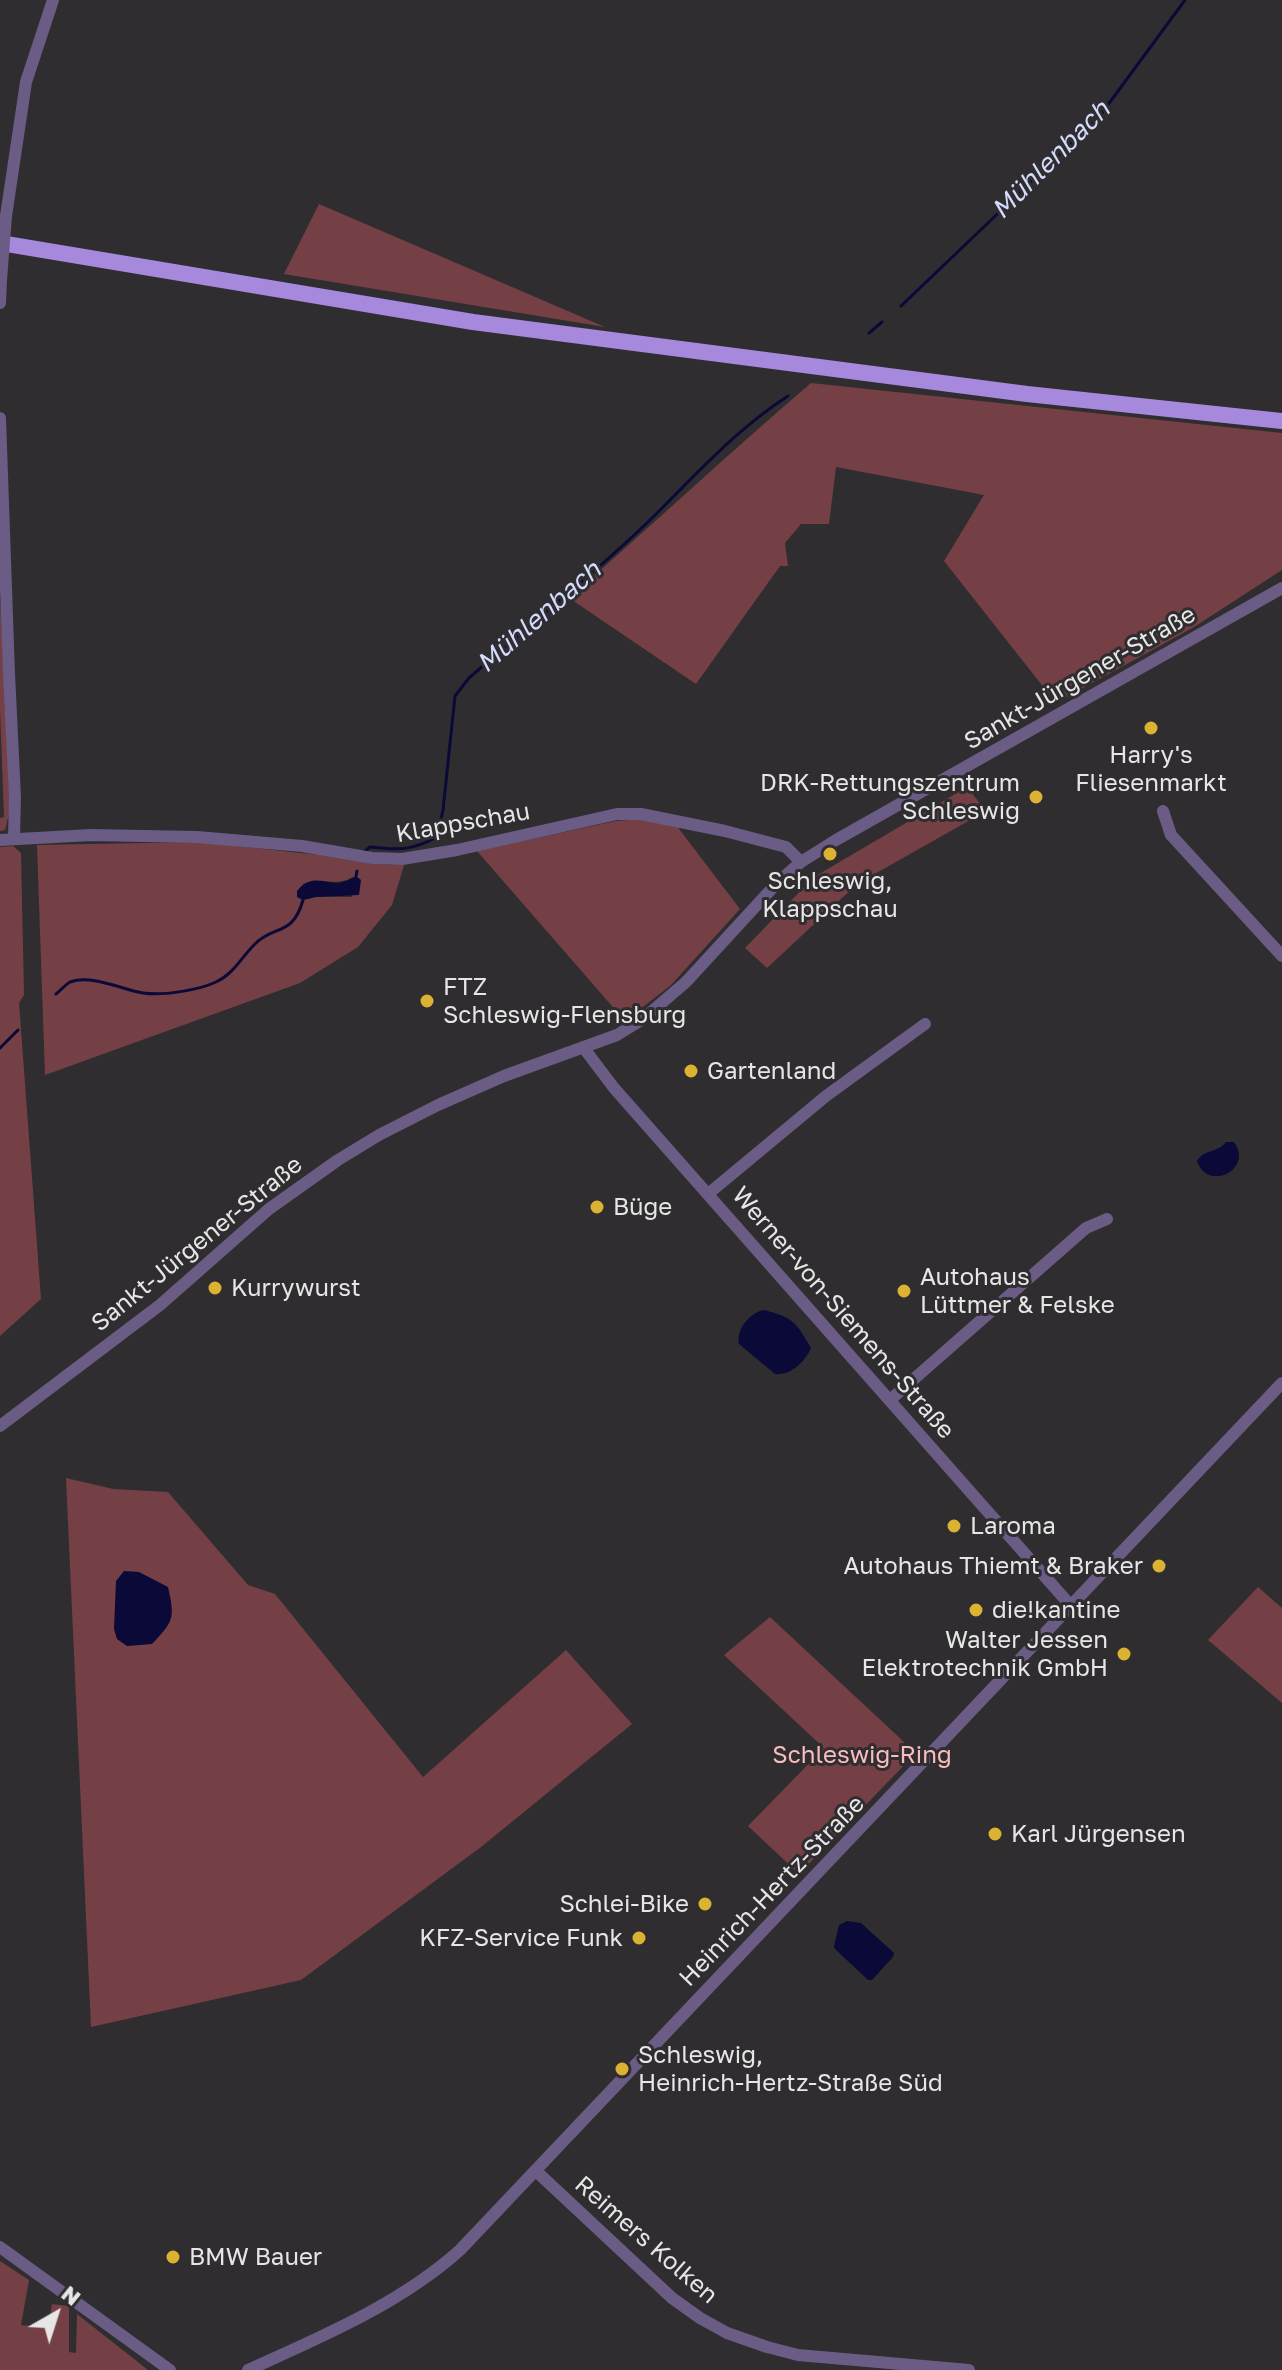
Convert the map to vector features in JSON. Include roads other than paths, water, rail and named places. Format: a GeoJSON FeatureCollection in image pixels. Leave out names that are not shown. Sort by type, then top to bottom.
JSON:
{"type":"FeatureCollection","features":[{"type":"Feature","properties":{"kind":"main road"},"geometry":{"type":"LineString","coordinates":[[0,243],[473,322],[967,386],[1282,421]]}},
{"type":"Feature","properties":{"kind":"street"},"geometry":{"type":"LineString","coordinates":[[0,303],[6,216],[26,82],[53,0]]}},
{"type":"Feature","properties":{"kind":"street"},"geometry":{"type":"LineString","coordinates":[[0,418],[9,674],[20,838]]}},
{"type":"Feature","properties":{"kind":"street","name":"Sankt-Jürgener-Straße"},"geometry":{"type":"LineString","coordinates":[[0,1426],[160,1305],[269,1209],[338,1160],[438,1105],[504,1076],[617,1035],[643,1019],[686,982],[777,883],[801,862],[1282,589]]}},
{"type":"Feature","properties":{"kind":"street"},"geometry":{"type":"LineString","coordinates":[[1163,811],[1171,835],[1282,956]]}},
{"type":"Feature","properties":{"kind":"street","name":"Klappschau"},"geometry":{"type":"LineString","coordinates":[[0,840],[91,835],[197,837],[402,859],[457,850],[617,814],[641,814],[786,847],[801,862]]}},
{"type":"Feature","properties":{"kind":"street"},"geometry":{"type":"LineString","coordinates":[[708,1194],[826,1096],[925,1024]]}},
{"type":"Feature","properties":{"kind":"street","name":"Werner-von-Siemens-Straße"},"geometry":{"type":"LineString","coordinates":[[583,1047],[614,1088],[1071,1606]]}},
{"type":"Feature","properties":{"kind":"street"},"geometry":{"type":"LineString","coordinates":[[890,1400],[1086,1228],[1107,1219]]}},
{"type":"Feature","properties":{"kind":"street","name":"Heinrich-Hertz-Straße"},"geometry":{"type":"LineString","coordinates":[[254,2368],[353,2321],[433,2274],[460,2250],[1282,1383]]}},
{"type":"Feature","properties":{"kind":"street","name":"Reimers Kolken"},"geometry":{"type":"LineString","coordinates":[[536,2171],[672,2298],[727,2333],[798,2355],[969,2370]]}},
{"type":"Feature","properties":{"kind":"street"},"geometry":{"type":"LineString","coordinates":[[0,2247],[170,2370]]}},
{"type":"Feature","properties":{"kind":"waterway","name":"Mühlenbach"},"geometry":{"type":"LineString","coordinates":[[901,306],[1099,117],[1185,0]]}},
{"type":"Feature","properties":{"kind":"waterway","name":"Mühlenbach"},"geometry":{"type":"LineString","coordinates":[[869,333],[882,322]]}},
{"type":"Feature","properties":{"kind":"waterway","name":"Mühlenbach"},"geometry":{"type":"LineString","coordinates":[[364,852],[370,847],[412,847],[437,837],[443,810],[455,696],[469,678],[582,582],[732,439],[788,396]]}},
{"type":"Feature","properties":{"kind":"waterway","name":"Mühlenbach"},"geometry":{"type":"LineString","coordinates":[[356,876],[357,871]]}},
{"type":"Feature","properties":{"kind":"waterway","name":"Mühlenbach"},"geometry":{"type":"LineString","coordinates":[[56,994],[68,983],[79,980],[97,981],[151,994],[181,992],[209,985],[228,974],[263,937],[289,925],[303,900]]}},
{"type":"Feature","properties":{"kind":"waterway","name":"Mühlenbach"},"geometry":{"type":"LineString","coordinates":[[0,1048],[18,1030]]}},
{"type":"Feature","properties":{"kind":"place","name":"Harry's Fliesenmarkt"},"geometry":{"type":"Point","coordinates":[1151,728]}},
{"type":"Feature","properties":{"kind":"place","name":"DRK-Rettungszentrum Schleswig"},"geometry":{"type":"Point","coordinates":[1036,797]}},
{"type":"Feature","properties":{"kind":"place","name":"Schleswig, Klappschau"},"geometry":{"type":"Point","coordinates":[830,854]}},
{"type":"Feature","properties":{"kind":"place","name":"FTZ Schleswig-Flensburg"},"geometry":{"type":"Point","coordinates":[427,1001]}},
{"type":"Feature","properties":{"kind":"place","name":"Gartenland"},"geometry":{"type":"Point","coordinates":[691,1071]}},
{"type":"Feature","properties":{"kind":"place","name":"Büge"},"geometry":{"type":"Point","coordinates":[597,1207]}},
{"type":"Feature","properties":{"kind":"place","name":"Kurrywurst"},"geometry":{"type":"Point","coordinates":[215,1288]}},
{"type":"Feature","properties":{"kind":"place","name":"Autohaus Lüttmer & Felske"},"geometry":{"type":"Point","coordinates":[904,1291]}},
{"type":"Feature","properties":{"kind":"place","name":"Laroma"},"geometry":{"type":"Point","coordinates":[954,1526]}},
{"type":"Feature","properties":{"kind":"place","name":"Autohaus Thiemt & Braker"},"geometry":{"type":"Point","coordinates":[1159,1566]}},
{"type":"Feature","properties":{"kind":"place","name":"die!kantine"},"geometry":{"type":"Point","coordinates":[976,1610]}},
{"type":"Feature","properties":{"kind":"place","name":"Walter Jessen Elektrotechnik GmbH"},"geometry":{"type":"Point","coordinates":[1124,1654]}},
{"type":"Feature","properties":{"kind":"place","name":"Karl Jürgensen"},"geometry":{"type":"Point","coordinates":[995,1834]}},
{"type":"Feature","properties":{"kind":"place","name":"Schlei-Bike"},"geometry":{"type":"Point","coordinates":[705,1904]}},
{"type":"Feature","properties":{"kind":"place","name":"KFZ-Service Funk"},"geometry":{"type":"Point","coordinates":[639,1938]}},
{"type":"Feature","properties":{"kind":"place","name":"Schleswig, Heinrich-Hertz-Straße Süd"},"geometry":{"type":"Point","coordinates":[622,2069]}},
{"type":"Feature","properties":{"kind":"place","name":"BMW Bauer"},"geometry":{"type":"Point","coordinates":[173,2257]}},
{"type":"Feature","properties":{"kind":"park label","name":"Schleswig-Ring"},"geometry":{"type":"Point","coordinates":[862,1755]}}]}
